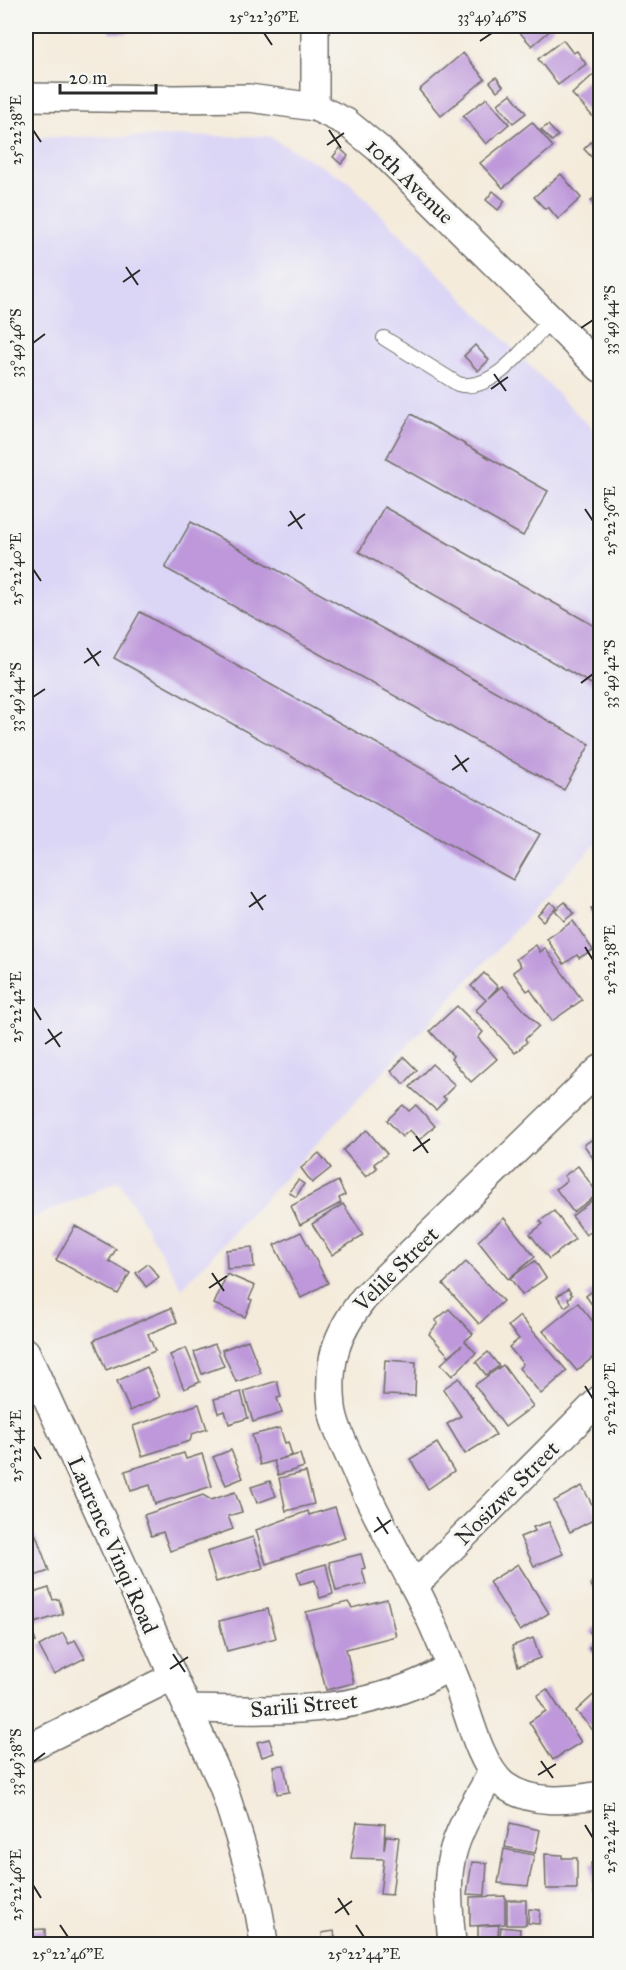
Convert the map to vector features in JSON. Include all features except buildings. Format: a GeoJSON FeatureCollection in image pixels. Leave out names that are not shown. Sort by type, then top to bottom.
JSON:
{"type":"FeatureCollection","features":[{"type":"Feature","properties":{"kind":"street"},"geometry":{"type":"LineString","coordinates":[[315,26],[315,107]]}},
{"type":"Feature","properties":{"kind":"street","name":"10th Avenue"},"geometry":{"type":"LineString","coordinates":[[26,97],[249,98],[315,107],[346,122],[379,149],[600,368]]}},
{"type":"Feature","properties":{"kind":"street","name":"Velile Street"},"geometry":{"type":"LineString","coordinates":[[492,1772],[480,1748],[450,1666],[414,1586],[376,1516],[339,1432],[332,1408],[332,1359],[346,1321],[364,1298],[600,1069]]}},
{"type":"Feature","properties":{"kind":"street","name":"Laurence Vinqi Road"},"geometry":{"type":"LineString","coordinates":[[26,1352],[223,1786],[262,1923],[264,1944]]}},
{"type":"Feature","properties":{"kind":"street","name":"Nosizwe Street"},"geometry":{"type":"LineString","coordinates":[[414,1586],[600,1399]]}},
{"type":"Feature","properties":{"kind":"street","name":"Sarili Street"},"geometry":{"type":"LineString","coordinates":[[187,1709],[288,1710],[333,1706],[409,1689],[450,1666]]}},
{"type":"Feature","properties":{"kind":"street"},"geometry":{"type":"LineString","coordinates":[[26,1749],[172,1677]]}},
{"type":"Feature","properties":{"kind":"street"},"geometry":{"type":"LineString","coordinates":[[452,1944],[448,1881],[452,1857],[459,1832],[492,1772],[503,1784],[521,1795],[541,1799],[581,1799],[600,1795]]}},
{"type":"Feature","properties":{"kind":"lane"},"geometry":{"type":"LineString","coordinates":[[384,338],[458,384],[467,386],[482,384],[504,369],[551,319]]}},
{"type":"Feature","properties":{"kind":"shaded area"},"geometry":{"type":"Polygon","coordinates":[[[268,136],[348,181],[600,437],[600,839],[182,1288],[119,1181],[26,1221],[26,137],[268,136]]]}}]}
